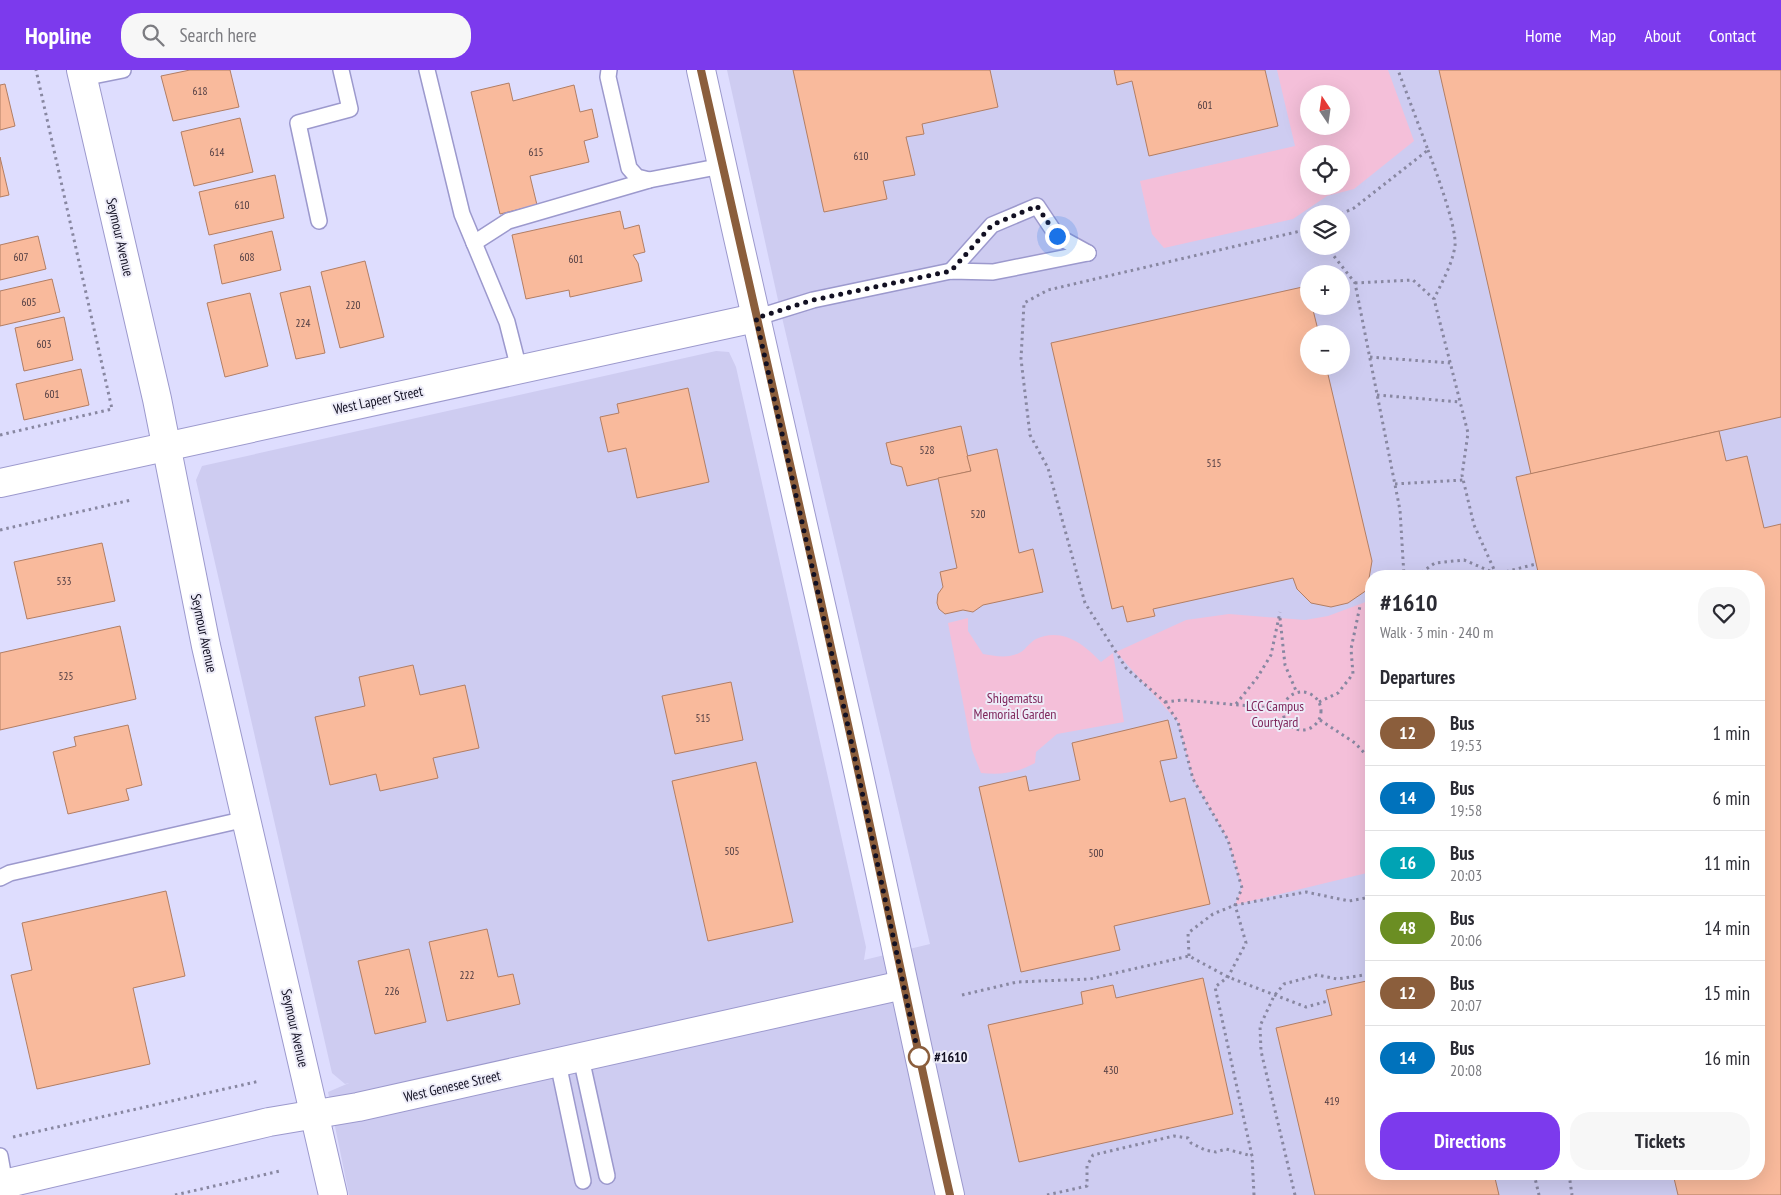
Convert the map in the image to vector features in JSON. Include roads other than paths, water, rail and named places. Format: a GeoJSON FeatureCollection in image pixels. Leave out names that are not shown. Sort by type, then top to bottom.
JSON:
{"type":"FeatureCollection","features":[{"type":"Feature","properties":{"kind":"street"},"geometry":{"type":"LineString","coordinates":[[701,70],[889,910],[902,985],[950,1195]]}},
{"type":"Feature","properties":{"kind":"street","name":"Seymour Avenue"},"geometry":{"type":"LineString","coordinates":[[82,74],[157,399],[206,646],[334,1195]]}},
{"type":"Feature","properties":{"kind":"street","name":"West Lapeer Street"},"geometry":{"type":"LineString","coordinates":[[0,483],[756,318]]}},
{"type":"Feature","properties":{"kind":"street","name":"West Genesee Street"},"geometry":{"type":"LineString","coordinates":[[2,1184],[269,1122],[316,1115],[902,985]]}},
{"type":"Feature","properties":{"kind":"lane"},"geometry":{"type":"LineString","coordinates":[[82,74],[123,70]]}},
{"type":"Feature","properties":{"kind":"lane"},"geometry":{"type":"LineString","coordinates":[[320,221],[298,122],[350,109],[341,70]]}},
{"type":"Feature","properties":{"kind":"lane"},"geometry":{"type":"LineString","coordinates":[[427,70],[462,214],[508,322],[519,369]]}},
{"type":"Feature","properties":{"kind":"lane"},"geometry":{"type":"LineString","coordinates":[[609,70],[608,77],[629,168],[637,177],[650,180]]}},
{"type":"Feature","properties":{"kind":"lane"},"geometry":{"type":"LineString","coordinates":[[474,243],[508,221],[650,180],[722,166]]}},
{"type":"Feature","properties":{"kind":"lane"},"geometry":{"type":"LineString","coordinates":[[756,318],[813,300],[951,271],[994,272],[1088,253],[1057,236],[1037,206],[992,225],[951,271]]}},
{"type":"Feature","properties":{"kind":"lane"},"geometry":{"type":"LineString","coordinates":[[0,878],[10,874],[246,819]]}},
{"type":"Feature","properties":{"kind":"lane"},"geometry":{"type":"LineString","coordinates":[[570,1060],[607,1176]]}},
{"type":"Feature","properties":{"kind":"lane"},"geometry":{"type":"LineString","coordinates":[[570,1060],[583,1181]]}},
{"type":"Feature","properties":{"kind":"lane"},"geometry":{"type":"LineString","coordinates":[[0,1156],[2,1184]]}},
{"type":"Feature","properties":{"kind":"place","name":"#1610"},"geometry":{"type":"Point","coordinates":[919,1057]}},
{"type":"Feature","properties":{"kind":"park label","name":"Shigematsu Memorial Garden"},"geometry":{"type":"Point","coordinates":[1015,706]}},
{"type":"Feature","properties":{"kind":"park label","name":"LCC Campus Courtyard"},"geometry":{"type":"Point","coordinates":[1275,714]}}]}
